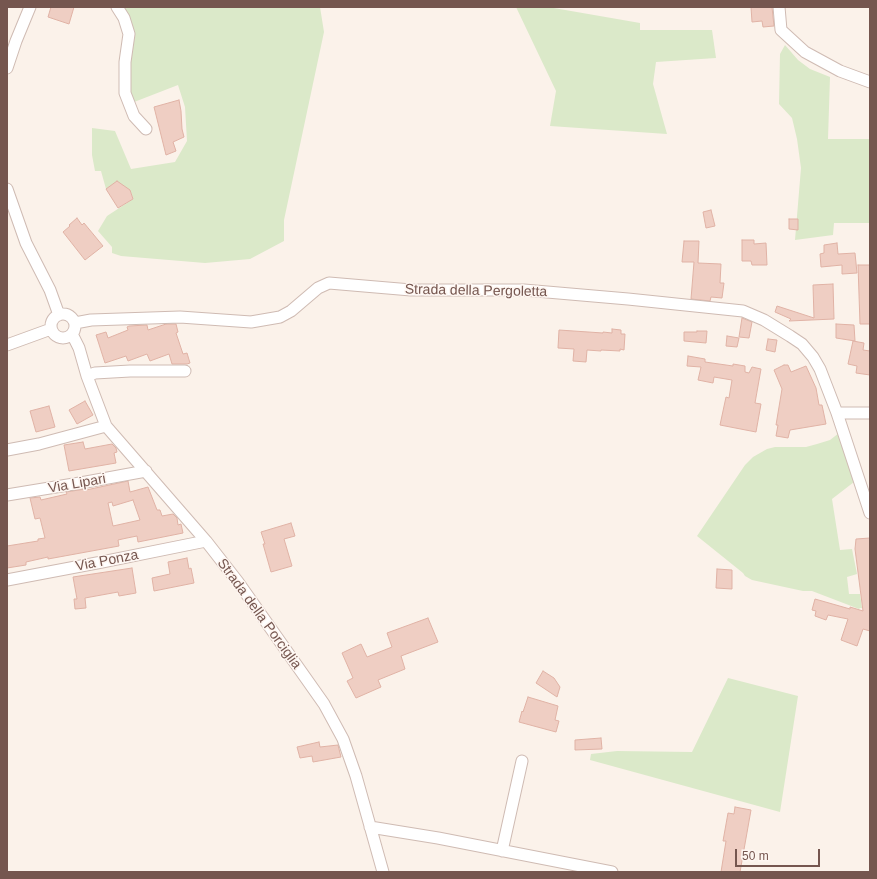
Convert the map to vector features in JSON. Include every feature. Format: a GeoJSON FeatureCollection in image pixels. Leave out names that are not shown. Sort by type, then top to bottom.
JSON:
{"type":"FeatureCollection","features":[{"type":"Feature","properties":{"kind":"street"},"geometry":{"type":"LineString","coordinates":[[7,68],[30,7]]}},
{"type":"Feature","properties":{"kind":"street"},"geometry":{"type":"LineString","coordinates":[[117,7],[124,18],[129,34],[125,62],[125,93],[134,116],[146,129]]}},
{"type":"Feature","properties":{"kind":"street"},"geometry":{"type":"LineString","coordinates":[[779,7],[781,30],[805,52],[840,71],[870,82]]}},
{"type":"Feature","properties":{"kind":"street"},"geometry":{"type":"LineString","coordinates":[[7,189],[26,244],[50,290],[59,315]]}},
{"type":"Feature","properties":{"kind":"street","name":"Strada della Pergoletta"},"geometry":{"type":"LineString","coordinates":[[75,323],[91,320],[180,317],[251,322],[280,317],[291,311],[318,288],[329,283],[411,290],[524,290],[743,311],[764,320],[790,336],[802,344],[813,357],[820,369],[837,413],[870,513]]}},
{"type":"Feature","properties":{"kind":"street"},"geometry":{"type":"LineString","coordinates":[[66,314],[75,323],[72,334],[66,338],[60,338],[55,335],[51,329],[52,321],[59,315],[66,314]]}},
{"type":"Feature","properties":{"kind":"street"},"geometry":{"type":"LineString","coordinates":[[7,345],[51,329]]}},
{"type":"Feature","properties":{"kind":"street","name":"Strada della Porciglia"},"geometry":{"type":"LineString","coordinates":[[72,334],[79,348],[87,376],[106,426],[206,541],[238,582],[324,704],[343,739],[356,776],[383,872]]}},
{"type":"Feature","properties":{"kind":"street"},"geometry":{"type":"LineString","coordinates":[[87,376],[95,373],[130,371],[185,371]]}},
{"type":"Feature","properties":{"kind":"street"},"geometry":{"type":"LineString","coordinates":[[837,413],[870,413]]}},
{"type":"Feature","properties":{"kind":"street"},"geometry":{"type":"LineString","coordinates":[[7,450],[39,444],[106,426]]}},
{"type":"Feature","properties":{"kind":"street","name":"Via Lipari"},"geometry":{"type":"LineString","coordinates":[[7,495],[146,471]]}},
{"type":"Feature","properties":{"kind":"street","name":"Via Ponza"},"geometry":{"type":"LineString","coordinates":[[7,580],[206,541]]}},
{"type":"Feature","properties":{"kind":"street"},"geometry":{"type":"LineString","coordinates":[[502,851],[522,761]]}},
{"type":"Feature","properties":{"kind":"street"},"geometry":{"type":"LineString","coordinates":[[370,827],[438,838],[612,872]]}},
{"type":"Feature","properties":{"kind":"green space"},"geometry":{"type":"Polygon","coordinates":[[[117,7],[320,7],[324,32],[284,220],[284,241],[250,259],[205,263],[121,256],[112,253],[112,247],[98,231],[107,216],[133,199],[130,190],[106,189],[101,171],[95,171],[92,155],[92,128],[115,131],[131,169],[175,162],[187,141],[185,107],[178,85],[129,104],[129,34],[117,7]]]}},
{"type":"Feature","properties":{"kind":"green space"},"geometry":{"type":"Polygon","coordinates":[[[516,7],[548,7],[640,23],[640,30],[712,30],[716,58],[656,62],[653,84],[667,134],[550,126],[556,91],[516,7]]]}},
{"type":"Feature","properties":{"kind":"green space"},"geometry":{"type":"Polygon","coordinates":[[[785,45],[798,60],[810,69],[830,77],[828,139],[870,139],[870,223],[834,223],[833,235],[795,240],[801,168],[797,139],[792,118],[779,104],[780,54],[785,45]]]}},
{"type":"Feature","properties":{"kind":"green space"},"geometry":{"type":"Polygon","coordinates":[[[839,433],[854,482],[832,499],[840,550],[852,549],[857,574],[847,577],[849,594],[860,594],[862,608],[859,609],[812,591],[803,591],[752,580],[745,576],[697,536],[745,465],[753,457],[767,449],[775,447],[806,447],[817,444],[830,440],[839,433]]]}},
{"type":"Feature","properties":{"kind":"green space"},"geometry":{"type":"Polygon","coordinates":[[[728,678],[798,696],[780,812],[590,760],[591,754],[617,751],[692,752],[728,678]]]}},
{"type":"Feature","properties":{"kind":"building"},"geometry":{"type":"Polygon","coordinates":[[[51,7],[74,7],[69,24],[48,17],[51,7]]]}},
{"type":"Feature","properties":{"kind":"building"},"geometry":{"type":"Polygon","coordinates":[[[751,7],[772,7],[774,26],[763,27],[762,21],[752,22],[751,7]]]}},
{"type":"Feature","properties":{"kind":"building"},"geometry":{"type":"Polygon","coordinates":[[[179,100],[184,137],[173,142],[176,151],[166,155],[154,107],[179,100]]]}},
{"type":"Feature","properties":{"kind":"building"},"geometry":{"type":"Polygon","coordinates":[[[117,181],[130,190],[133,199],[118,208],[106,189],[117,181]]]}},
{"type":"Feature","properties":{"kind":"building"},"geometry":{"type":"Polygon","coordinates":[[[711,210],[715,226],[706,228],[703,212],[711,210]]]}},
{"type":"Feature","properties":{"kind":"building"},"geometry":{"type":"Polygon","coordinates":[[[77,218],[82,225],[84,223],[103,246],[85,260],[63,232],[77,218]]]}},
{"type":"Feature","properties":{"kind":"building"},"geometry":{"type":"Polygon","coordinates":[[[789,219],[798,219],[798,230],[789,229],[789,219]]]}},
{"type":"Feature","properties":{"kind":"building"},"geometry":{"type":"Polygon","coordinates":[[[742,240],[754,240],[754,244],[766,243],[767,265],[752,265],[751,261],[742,261],[742,240]]]}},
{"type":"Feature","properties":{"kind":"building"},"geometry":{"type":"Polygon","coordinates":[[[684,241],[699,241],[698,263],[721,264],[720,283],[724,283],[722,298],[711,297],[710,301],[691,299],[694,262],[682,262],[684,241]]]}},
{"type":"Feature","properties":{"kind":"building"},"geometry":{"type":"Polygon","coordinates":[[[837,243],[838,254],[855,253],[857,273],[842,274],[842,265],[821,267],[820,254],[824,253],[824,245],[837,243]]]}},
{"type":"Feature","properties":{"kind":"building"},"geometry":{"type":"Polygon","coordinates":[[[858,265],[870,265],[870,324],[860,324],[858,265]]]}},
{"type":"Feature","properties":{"kind":"building"},"geometry":{"type":"Polygon","coordinates":[[[833,284],[834,319],[789,321],[791,319],[775,312],[777,306],[814,318],[813,285],[833,284]]]}},
{"type":"Feature","properties":{"kind":"building"},"geometry":{"type":"Polygon","coordinates":[[[742,318],[752,322],[749,338],[739,337],[742,318]]]}},
{"type":"Feature","properties":{"kind":"building"},"geometry":{"type":"Polygon","coordinates":[[[166,324],[176,324],[178,332],[176,333],[183,354],[187,353],[190,363],[172,364],[169,354],[150,361],[147,354],[128,361],[126,356],[105,363],[96,335],[106,332],[108,338],[128,330],[127,327],[129,326],[147,325],[148,330],[166,324]]]}},
{"type":"Feature","properties":{"kind":"building"},"geometry":{"type":"Polygon","coordinates":[[[836,324],[854,325],[855,341],[836,338],[836,324]]]}},
{"type":"Feature","properties":{"kind":"building"},"geometry":{"type":"Polygon","coordinates":[[[612,329],[621,330],[621,334],[625,334],[624,350],[587,350],[586,362],[573,361],[574,349],[558,348],[559,330],[612,333],[612,329]]]}},
{"type":"Feature","properties":{"kind":"building"},"geometry":{"type":"Polygon","coordinates":[[[707,331],[706,343],[684,341],[684,332],[707,331]]]}},
{"type":"Feature","properties":{"kind":"building"},"geometry":{"type":"Polygon","coordinates":[[[727,336],[739,338],[737,347],[726,346],[727,336]]]}},
{"type":"Feature","properties":{"kind":"building"},"geometry":{"type":"Polygon","coordinates":[[[768,339],[777,340],[775,352],[766,350],[768,339]]]}},
{"type":"Feature","properties":{"kind":"building"},"geometry":{"type":"Polygon","coordinates":[[[853,341],[864,343],[863,350],[870,351],[870,375],[856,373],[857,366],[848,364],[853,341]]]}},
{"type":"Feature","properties":{"kind":"building"},"geometry":{"type":"Polygon","coordinates":[[[688,356],[705,359],[705,362],[745,366],[745,372],[749,373],[752,367],[761,369],[755,403],[761,404],[756,432],[720,425],[726,397],[729,398],[732,380],[714,377],[713,383],[698,380],[701,367],[687,366],[688,356]]]}},
{"type":"Feature","properties":{"kind":"building"},"geometry":{"type":"Polygon","coordinates":[[[784,365],[788,365],[791,372],[806,366],[816,388],[819,405],[822,405],[826,424],[790,430],[788,438],[776,436],[778,425],[776,425],[782,389],[774,370],[784,365]]]}},
{"type":"Feature","properties":{"kind":"building"},"geometry":{"type":"Polygon","coordinates":[[[85,401],[93,415],[77,424],[69,410],[85,401]]]}},
{"type":"Feature","properties":{"kind":"building"},"geometry":{"type":"Polygon","coordinates":[[[49,406],[55,427],[36,432],[30,411],[49,406]]]}},
{"type":"Feature","properties":{"kind":"building"},"geometry":{"type":"Polygon","coordinates":[[[83,442],[85,449],[112,444],[116,448],[117,452],[114,453],[116,463],[69,471],[64,445],[83,442]]]}},
{"type":"Feature","properties":{"kind":"building"},"geometry":{"type":"Polygon","coordinates":[[[128,481],[130,492],[148,487],[157,510],[160,510],[162,516],[173,514],[177,518],[178,525],[181,524],[183,533],[138,542],[137,536],[118,540],[119,546],[48,559],[48,557],[26,562],[26,565],[7,568],[7,546],[38,541],[38,539],[45,538],[40,518],[35,519],[30,498],[40,497],[41,500],[67,494],[66,492],[86,490],[128,481]],[[133,500],[113,506],[112,502],[108,503],[113,526],[140,520],[133,500]]]}},
{"type":"Feature","properties":{"kind":"building"},"geometry":{"type":"Polygon","coordinates":[[[291,523],[295,536],[284,539],[292,566],[271,572],[261,532],[291,523]]]}},
{"type":"Feature","properties":{"kind":"building"},"geometry":{"type":"Polygon","coordinates":[[[870,538],[870,631],[863,629],[857,646],[841,640],[848,619],[828,615],[826,620],[815,616],[816,611],[812,610],[815,599],[850,609],[850,607],[863,611],[855,549],[856,539],[870,538]]]}},
{"type":"Feature","properties":{"kind":"building"},"geometry":{"type":"Polygon","coordinates":[[[187,558],[194,583],[154,591],[152,578],[170,574],[168,562],[187,558]]]}},
{"type":"Feature","properties":{"kind":"building"},"geometry":{"type":"Polygon","coordinates":[[[132,568],[136,593],[119,596],[118,592],[85,598],[86,608],[75,609],[74,599],[77,599],[73,577],[132,568]]]}},
{"type":"Feature","properties":{"kind":"building"},"geometry":{"type":"Polygon","coordinates":[[[717,569],[732,570],[732,589],[716,588],[717,569]]]}},
{"type":"Feature","properties":{"kind":"building"},"geometry":{"type":"Polygon","coordinates":[[[428,618],[438,642],[401,656],[405,669],[378,680],[381,687],[356,698],[347,681],[353,678],[342,653],[361,644],[367,657],[392,647],[387,633],[428,618]]]}},
{"type":"Feature","properties":{"kind":"building"},"geometry":{"type":"Polygon","coordinates":[[[543,671],[554,678],[560,687],[557,697],[536,683],[543,671]]]}},
{"type":"Feature","properties":{"kind":"building"},"geometry":{"type":"Polygon","coordinates":[[[528,697],[558,706],[555,720],[559,721],[556,732],[519,722],[528,697]]]}},
{"type":"Feature","properties":{"kind":"building"},"geometry":{"type":"Polygon","coordinates":[[[601,738],[602,749],[575,750],[575,740],[601,738]]]}},
{"type":"Feature","properties":{"kind":"building"},"geometry":{"type":"Polygon","coordinates":[[[319,742],[320,747],[338,745],[341,757],[313,762],[312,756],[300,758],[297,747],[319,742]]]}},
{"type":"Feature","properties":{"kind":"building"},"geometry":{"type":"Polygon","coordinates":[[[735,807],[751,810],[740,872],[721,872],[726,841],[723,841],[728,813],[734,814],[735,807]]]}}]}
